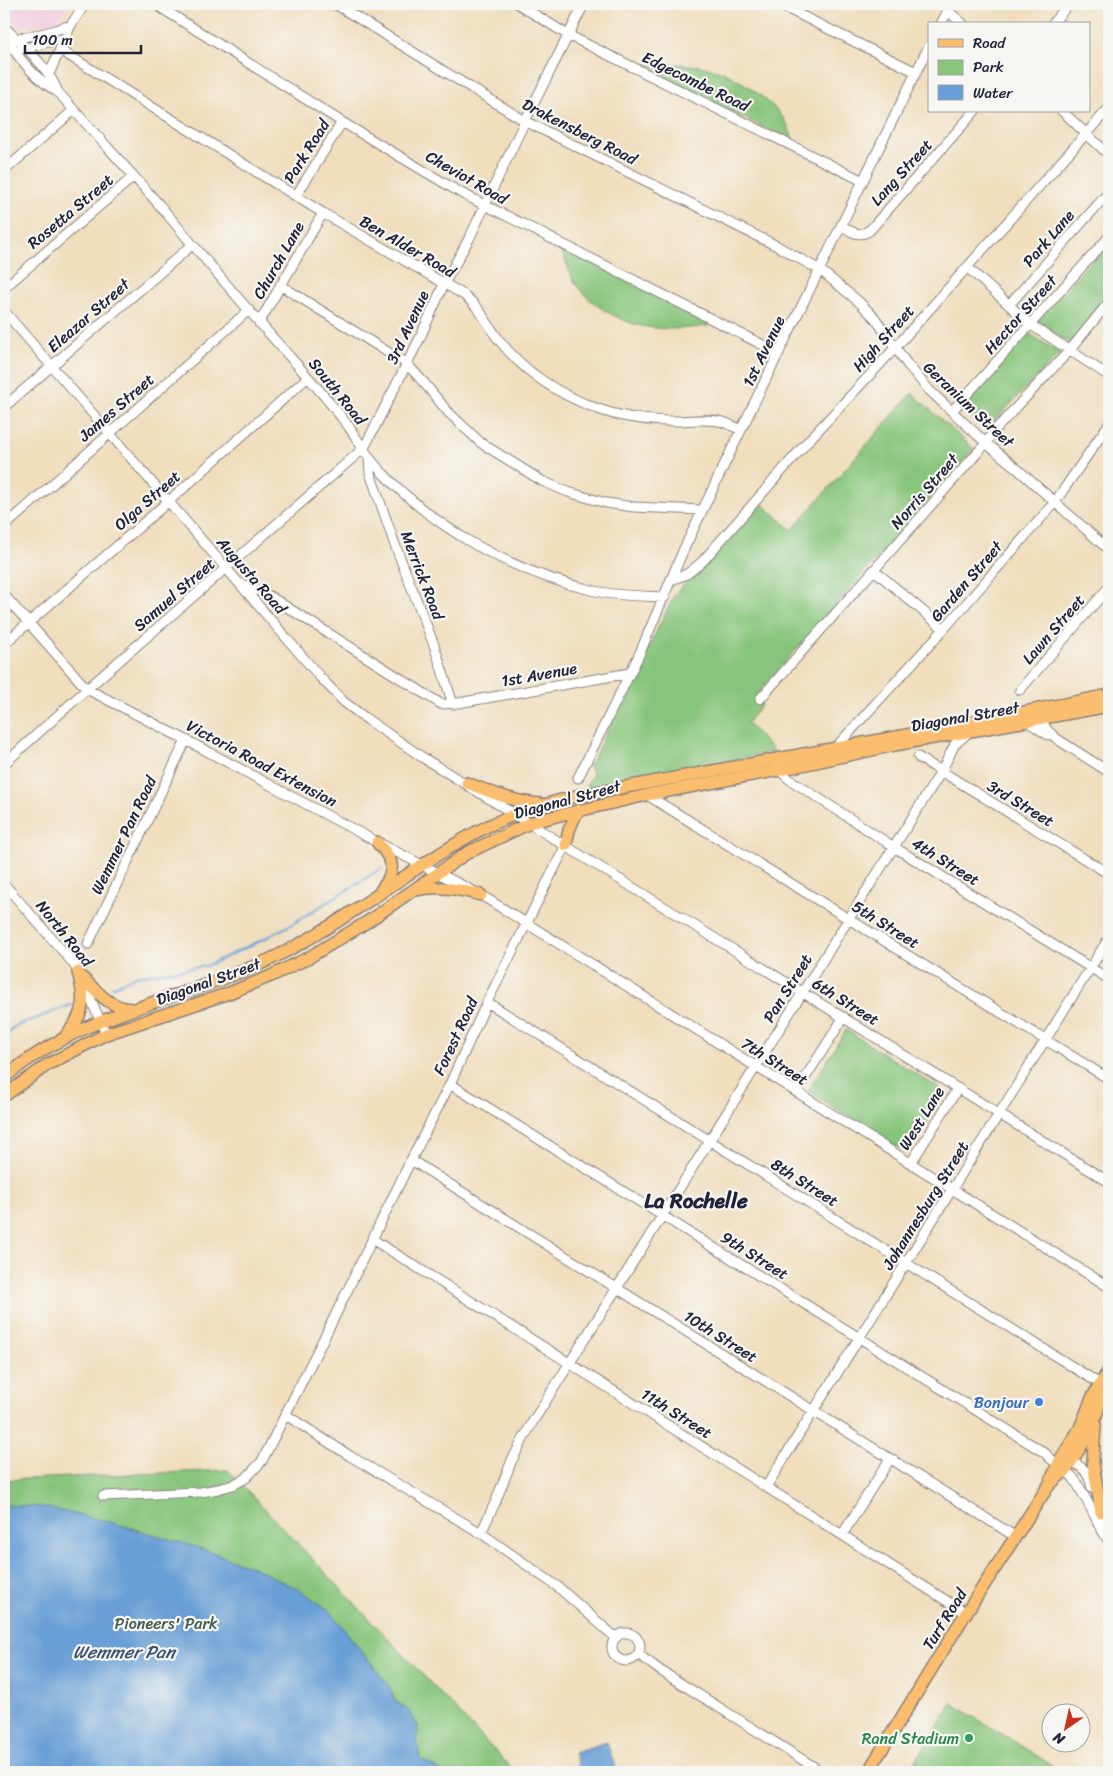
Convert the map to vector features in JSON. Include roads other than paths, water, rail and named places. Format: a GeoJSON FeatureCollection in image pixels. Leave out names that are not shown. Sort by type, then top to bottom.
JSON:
{"type":"FeatureCollection","features":[{"type":"Feature","properties":{"kind":"main road","name":"Diagonal Street"},"geometry":{"type":"LineString","coordinates":[[4,1078],[37,1053],[64,1037],[100,1021],[260,964],[307,939],[465,838],[516,814],[577,796],[777,765],[1028,722],[1040,714],[1109,695]]}},
{"type":"Feature","properties":{"kind":"main road","name":"Diagonal Street"},"geometry":{"type":"LineString","coordinates":[[4,1096],[47,1066],[106,1034],[229,994],[278,973],[368,922],[467,853],[530,823],[578,810],[777,765],[835,748],[1040,714],[1109,706]]}},
{"type":"Feature","properties":{"kind":"main road"},"geometry":{"type":"LineString","coordinates":[[467,783],[502,797],[522,802],[545,804]]}},
{"type":"Feature","properties":{"kind":"main road"},"geometry":{"type":"LineString","coordinates":[[566,845],[569,830],[578,810]]}},
{"type":"Feature","properties":{"kind":"main road"},"geometry":{"type":"LineString","coordinates":[[377,842],[387,853],[392,865],[390,877],[378,894]]}},
{"type":"Feature","properties":{"kind":"main road"},"geometry":{"type":"LineString","coordinates":[[410,892],[446,887],[481,895]]}},
{"type":"Feature","properties":{"kind":"main road"},"geometry":{"type":"LineString","coordinates":[[80,974],[108,1002],[121,1008],[133,1009]]}},
{"type":"Feature","properties":{"kind":"main road"},"geometry":{"type":"LineString","coordinates":[[64,1037],[79,1018],[83,1005],[80,974]]}},
{"type":"Feature","properties":{"kind":"main road","name":"Turf Road"},"geometry":{"type":"LineString","coordinates":[[868,1772],[966,1613],[1049,1485],[1095,1419],[1109,1370]]}},
{"type":"Feature","properties":{"kind":"main road","name":"Turf Road"},"geometry":{"type":"LineString","coordinates":[[1065,1463],[1092,1398],[1105,1385]]}},
{"type":"Feature","properties":{"kind":"main road"},"geometry":{"type":"LineString","coordinates":[[1095,1419],[1093,1463],[1102,1512]]}},
{"type":"Feature","properties":{"kind":"street"},"geometry":{"type":"LineString","coordinates":[[49,74],[71,25],[84,4]]}},
{"type":"Feature","properties":{"kind":"street","name":"Cheviot Road"},"geometry":{"type":"LineString","coordinates":[[154,4],[342,122],[484,206],[779,352]]}},
{"type":"Feature","properties":{"kind":"street","name":"Drakensberg Road"},"geometry":{"type":"LineString","coordinates":[[335,4],[525,121],[776,246],[820,270]]}},
{"type":"Feature","properties":{"kind":"street","name":"Edgecombe Road"},"geometry":{"type":"LineString","coordinates":[[518,4],[568,35],[863,181]]}},
{"type":"Feature","properties":{"kind":"street","name":"3rd Avenue"},"geometry":{"type":"LineString","coordinates":[[366,452],[444,284],[470,237],[525,121],[584,4]]}},
{"type":"Feature","properties":{"kind":"street"},"geometry":{"type":"LineString","coordinates":[[778,4],[916,72]]}},
{"type":"Feature","properties":{"kind":"street"},"geometry":{"type":"LineString","coordinates":[[1054,22],[1069,4]]}},
{"type":"Feature","properties":{"kind":"street"},"geometry":{"type":"LineString","coordinates":[[942,22],[949,7],[961,22]]}},
{"type":"Feature","properties":{"kind":"street"},"geometry":{"type":"LineString","coordinates":[[4,52],[13,41],[71,25]]}},
{"type":"Feature","properties":{"kind":"street","name":"South Road"},"geometry":{"type":"LineString","coordinates":[[4,27],[13,41],[16,52],[47,86],[58,92],[133,177],[308,377],[366,452],[402,491],[426,512],[462,537],[496,556],[553,580],[597,591],[664,598]]}},
{"type":"Feature","properties":{"kind":"street","name":"South Road"},"geometry":{"type":"LineString","coordinates":[[4,35],[25,47],[49,74],[58,92]]}},
{"type":"Feature","properties":{"kind":"street"},"geometry":{"type":"LineString","coordinates":[[4,52],[16,52],[25,47],[65,38]]}},
{"type":"Feature","properties":{"kind":"street","name":"1st Avenue"},"geometry":{"type":"LineString","coordinates":[[578,778],[630,673],[702,510],[928,48]]}},
{"type":"Feature","properties":{"kind":"street","name":"Ben Alder Road"},"geometry":{"type":"LineString","coordinates":[[60,50],[323,213],[472,301],[498,339],[515,357],[551,387],[599,410],[632,418],[667,421],[718,421],[741,430]]}},
{"type":"Feature","properties":{"kind":"street","name":"High Street"},"geometry":{"type":"LineString","coordinates":[[671,580],[687,574],[702,562],[809,440],[896,347],[1109,108]]}},
{"type":"Feature","properties":{"kind":"street"},"geometry":{"type":"LineString","coordinates":[[4,171],[74,110]]}},
{"type":"Feature","properties":{"kind":"street","name":"Lang Street"},"geometry":{"type":"LineString","coordinates":[[841,225],[857,234],[863,234],[870,230],[975,112]]}},
{"type":"Feature","properties":{"kind":"street"},"geometry":{"type":"LineString","coordinates":[[1063,112],[1109,155]]}},
{"type":"Feature","properties":{"kind":"street","name":"Park Road"},"geometry":{"type":"LineString","coordinates":[[296,196],[342,122]]}},
{"type":"Feature","properties":{"kind":"street","name":"Rosetta Street"},"geometry":{"type":"LineString","coordinates":[[4,288],[133,177]]}},
{"type":"Feature","properties":{"kind":"street","name":"Park Lane"},"geometry":{"type":"LineString","coordinates":[[1009,305],[1109,192]]}},
{"type":"Feature","properties":{"kind":"street","name":"Church Lane"},"geometry":{"type":"LineString","coordinates":[[259,323],[323,213]]}},
{"type":"Feature","properties":{"kind":"street","name":"Hector Street"},"geometry":{"type":"LineString","coordinates":[[952,411],[1032,325],[1109,237]]}},
{"type":"Feature","properties":{"kind":"street","name":"Eleazar Street"},"geometry":{"type":"LineString","coordinates":[[4,407],[192,245]]}},
{"type":"Feature","properties":{"kind":"street"},"geometry":{"type":"LineString","coordinates":[[967,267],[1032,325],[1109,376]]}},
{"type":"Feature","properties":{"kind":"street","name":"Geranium Street"},"geometry":{"type":"LineString","coordinates":[[820,270],[868,310],[884,329],[923,385],[986,443],[1109,550]]}},
{"type":"Feature","properties":{"kind":"street"},"geometry":{"type":"LineString","coordinates":[[280,285],[407,364],[453,417],[481,443],[542,481],[568,492],[606,503],[634,507],[702,510]]}},
{"type":"Feature","properties":{"kind":"street","name":"Norris Street"},"geometry":{"type":"LineString","coordinates":[[760,698],[986,443],[995,430],[1070,350],[1109,302]]}},
{"type":"Feature","properties":{"kind":"street","name":"James Street"},"geometry":{"type":"LineString","coordinates":[[4,527],[249,310]]}},
{"type":"Feature","properties":{"kind":"street","name":"Augusta Road"},"geometry":{"type":"LineString","coordinates":[[4,311],[344,702],[426,759],[516,814]]}},
{"type":"Feature","properties":{"kind":"street","name":"Olga Street"},"geometry":{"type":"LineString","coordinates":[[4,644],[308,377]]}},
{"type":"Feature","properties":{"kind":"street","name":"Garden Street"},"geometry":{"type":"LineString","coordinates":[[835,748],[944,629],[1055,502],[1109,424]]}},
{"type":"Feature","properties":{"kind":"street","name":"Samuel Street"},"geometry":{"type":"LineString","coordinates":[[4,764],[87,689],[227,568],[366,452]]}},
{"type":"Feature","properties":{"kind":"street","name":"Merrick Road"},"geometry":{"type":"LineString","coordinates":[[366,452],[370,473],[431,636],[453,704]]}},
{"type":"Feature","properties":{"kind":"street"},"geometry":{"type":"LineString","coordinates":[[874,570],[944,629]]}},
{"type":"Feature","properties":{"kind":"street"},"geometry":{"type":"LineString","coordinates":[[239,583],[266,594],[432,700],[441,704],[453,704]]}},
{"type":"Feature","properties":{"kind":"street","name":"Lawn Street"},"geometry":{"type":"LineString","coordinates":[[1020,690],[1109,587]]}},
{"type":"Feature","properties":{"kind":"street"},"geometry":{"type":"LineString","coordinates":[[4,595],[87,689]]}},
{"type":"Feature","properties":{"kind":"street","name":"1st Avenue"},"geometry":{"type":"LineString","coordinates":[[453,704],[630,673]]}},
{"type":"Feature","properties":{"kind":"street","name":"Victoria Road Extension"},"geometry":{"type":"LineString","coordinates":[[87,689],[423,866]]}},
{"type":"Feature","properties":{"kind":"street"},"geometry":{"type":"LineString","coordinates":[[1040,714],[1046,729],[1057,739]]}},
{"type":"Feature","properties":{"kind":"street"},"geometry":{"type":"LineString","coordinates":[[1028,722],[1109,772]]}},
{"type":"Feature","properties":{"kind":"street","name":"Pan Street"},"geometry":{"type":"LineString","coordinates":[[481,1533],[496,1503],[512,1460],[532,1423],[941,772],[955,744],[968,733]]}},
{"type":"Feature","properties":{"kind":"street","name":"Wemmer Pan Road"},"geometry":{"type":"LineString","coordinates":[[88,944],[186,740]]}},
{"type":"Feature","properties":{"kind":"street","name":"3rd Street"},"geometry":{"type":"LineString","coordinates":[[918,757],[1109,874]]}},
{"type":"Feature","properties":{"kind":"street","name":"4th Street"},"geometry":{"type":"LineString","coordinates":[[777,765],[794,782],[894,847],[1109,979]]}},
{"type":"Feature","properties":{"kind":"street","name":"5th Street"},"geometry":{"type":"LineString","coordinates":[[647,795],[1109,1079]]}},
{"type":"Feature","properties":{"kind":"street","name":"6th Street"},"geometry":{"type":"LineString","coordinates":[[516,814],[1109,1182]]}},
{"type":"Feature","properties":{"kind":"street","name":"Forest Road"},"geometry":{"type":"LineString","coordinates":[[103,1496],[201,1492],[233,1485],[246,1478],[262,1461],[450,1084],[487,1002],[566,845]]}},
{"type":"Feature","properties":{"kind":"street","name":"7th Street"},"geometry":{"type":"LineString","coordinates":[[423,866],[481,895],[1109,1287]]}},
{"type":"Feature","properties":{"kind":"street","name":"North Road"},"geometry":{"type":"LineString","coordinates":[[4,884],[60,947],[80,974],[106,1034]]}},
{"type":"Feature","properties":{"kind":"street","name":"Johannesburg Street"},"geometry":{"type":"LineString","coordinates":[[766,1487],[1109,938]]}},
{"type":"Feature","properties":{"kind":"street","name":"8th Street"},"geometry":{"type":"LineString","coordinates":[[487,1002],[1105,1385]]}},
{"type":"Feature","properties":{"kind":"street"},"geometry":{"type":"LineString","coordinates":[[796,1092],[844,1017]]}},
{"type":"Feature","properties":{"kind":"street","name":"9th Street"},"geometry":{"type":"LineString","coordinates":[[450,1084],[1045,1453],[1065,1463]]}},
{"type":"Feature","properties":{"kind":"street","name":"West Lane"},"geometry":{"type":"LineString","coordinates":[[911,1163],[958,1088]]}},
{"type":"Feature","properties":{"kind":"street","name":"10th Street"},"geometry":{"type":"LineString","coordinates":[[411,1160],[1016,1537]]}},
{"type":"Feature","properties":{"kind":"street","name":"11th Street"},"geometry":{"type":"LineString","coordinates":[[372,1240],[966,1613]]}},
{"type":"Feature","properties":{"kind":"street"},"geometry":{"type":"LineString","coordinates":[[286,1415],[350,1456],[481,1533],[558,1587],[616,1638]]}},
{"type":"Feature","properties":{"kind":"street"},"geometry":{"type":"LineString","coordinates":[[842,1535],[890,1458]]}},
{"type":"Feature","properties":{"kind":"street"},"geometry":{"type":"LineString","coordinates":[[1065,1463],[1084,1468],[1087,1472],[1109,1529]]}},
{"type":"Feature","properties":{"kind":"street"},"geometry":{"type":"LineString","coordinates":[[1065,1463],[1109,1542]]}},
{"type":"Feature","properties":{"kind":"street"},"geometry":{"type":"LineString","coordinates":[[626,1634],[636,1638],[640,1646],[638,1654],[629,1661],[618,1659],[612,1649],[616,1638],[626,1634]]}},
{"type":"Feature","properties":{"kind":"street"},"geometry":{"type":"LineString","coordinates":[[638,1654],[822,1772]]}},
{"type":"Feature","properties":{"kind":"water","name":"Wemmer Pan"},"geometry":{"type":"Polygon","coordinates":[[[4,1505],[43,1507],[110,1522],[203,1549],[252,1567],[298,1589],[330,1611],[389,1686],[395,1701],[408,1710],[418,1726],[417,1743],[420,1759],[442,1772],[4,1772],[4,1505]]]}},
{"type":"Feature","properties":{"kind":"water"},"geometry":{"type":"Polygon","coordinates":[[[607,1742],[615,1767],[598,1772],[580,1772],[574,1752],[607,1742]]]}},
{"type":"Feature","properties":{"kind":"waterway"},"geometry":{"type":"LineString","coordinates":[[112,987],[136,976],[206,966],[292,924],[382,868]]}},
{"type":"Feature","properties":{"kind":"waterway"},"geometry":{"type":"LineString","coordinates":[[4,1035],[10,1032],[13,1027],[74,1004]]}},
{"type":"Feature","properties":{"kind":"place","name":"Bonjour"},"geometry":{"type":"Point","coordinates":[1039,1402]}},
{"type":"Feature","properties":{"kind":"place","name":"Rand Stadium"},"geometry":{"type":"Point","coordinates":[969,1738]}},
{"type":"Feature","properties":{"kind":"district","name":"La Rochelle"},"geometry":{"type":"Point","coordinates":[696,1201]}},
{"type":"Feature","properties":{"kind":"park label","name":"Pioneers' Park"},"geometry":{"type":"Point","coordinates":[166,1623]}}]}
